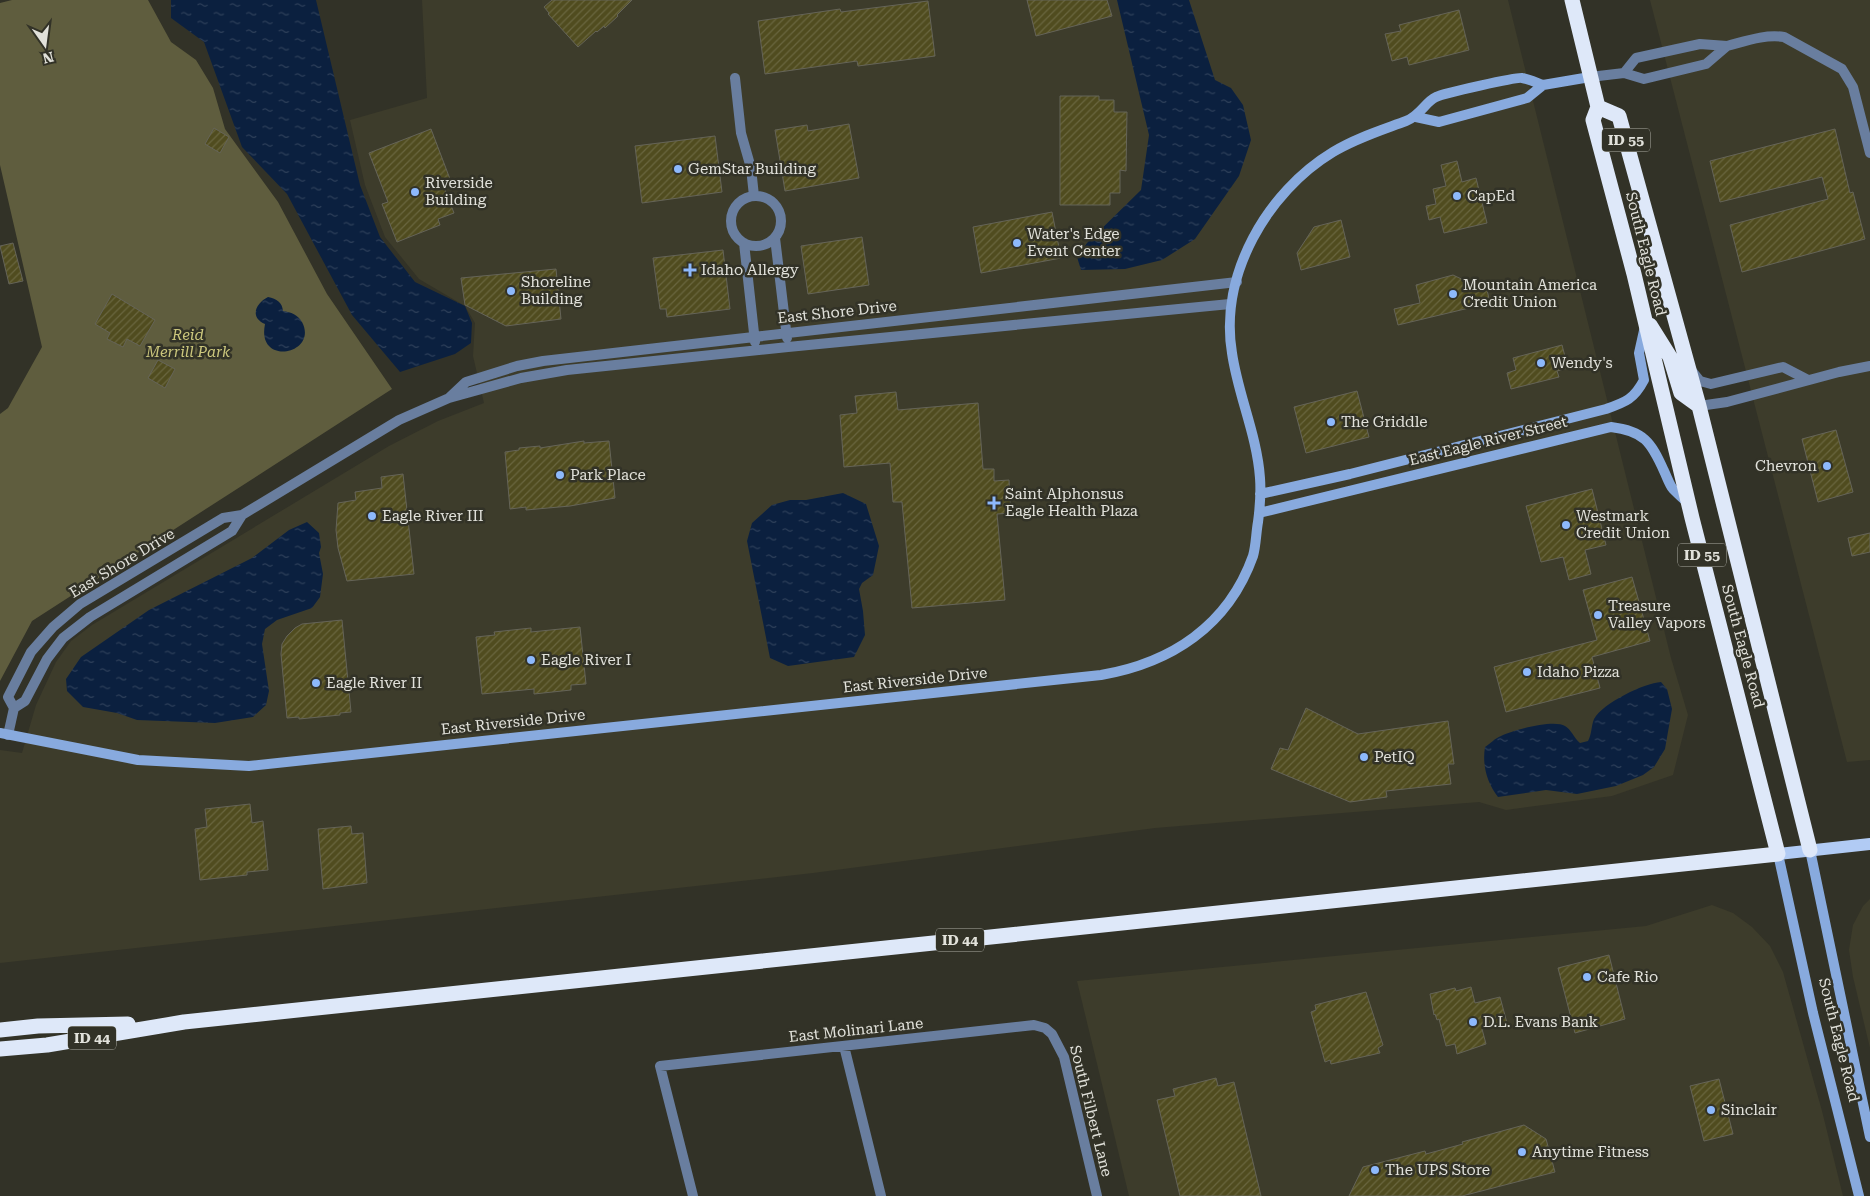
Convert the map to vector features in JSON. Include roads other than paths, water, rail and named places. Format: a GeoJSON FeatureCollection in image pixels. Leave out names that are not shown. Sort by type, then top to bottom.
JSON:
{"type":"FeatureCollection","features":[{"type":"Feature","properties":{"kind":"highway","name":"South Eagle Road"},"geometry":{"type":"LineString","coordinates":[[1572,0],[1598,107],[1593,120],[1778,854]]}},
{"type":"Feature","properties":{"kind":"highway","name":"South Eagle Road"},"geometry":{"type":"LineString","coordinates":[[1598,107],[1619,116],[1699,406],[1810,850]]}},
{"type":"Feature","properties":{"kind":"highway"},"geometry":{"type":"LineString","coordinates":[[1644,318],[1670,357],[1681,393],[1699,406]]}},
{"type":"Feature","properties":{"kind":"highway","name":"ID 44"},"geometry":{"type":"LineString","coordinates":[[0,1049],[48,1045],[184,1022],[1778,854]]}},
{"type":"Feature","properties":{"kind":"highway","name":"ID 44"},"geometry":{"type":"LineString","coordinates":[[0,1030],[38,1026],[184,1022]]}},
{"type":"Feature","properties":{"kind":"main road","name":"ID 44"},"geometry":{"type":"LineString","coordinates":[[1778,854],[1870,844]]}},
{"type":"Feature","properties":{"kind":"street"},"geometry":{"type":"LineString","coordinates":[[1624,73],[1636,58],[1700,44],[1727,46],[1763,37],[1784,37],[1842,69],[1853,87],[1870,153]]}},
{"type":"Feature","properties":{"kind":"street"},"geometry":{"type":"LineString","coordinates":[[1590,77],[1624,73],[1644,79],[1706,64],[1727,46]]}},
{"type":"Feature","properties":{"kind":"street","name":"East Riverside Drive"},"geometry":{"type":"LineString","coordinates":[[4,734],[138,760],[249,766],[1101,675],[1128,670],[1155,661],[1182,646],[1214,620],[1240,584],[1253,555],[1260,494],[1257,455],[1231,351],[1230,304],[1245,257],[1259,228],[1282,195],[1297,180],[1334,151],[1360,138],[1416,117],[1435,97],[1521,77],[1543,85]]}},
{"type":"Feature","properties":{"kind":"street","name":"East Riverside Drive"},"geometry":{"type":"LineString","coordinates":[[1416,117],[1439,122],[1527,98],[1543,85],[1590,77]]}},
{"type":"Feature","properties":{"kind":"street"},"geometry":{"type":"LineString","coordinates":[[735,78],[741,133],[751,168],[754,196]]}},
{"type":"Feature","properties":{"kind":"street"},"geometry":{"type":"LineString","coordinates":[[775,238],[760,246],[744,243],[733,232],[731,217],[738,203],[745,198],[754,196],[768,198],[779,210],[781,225],[775,238],[788,347]]}},
{"type":"Feature","properties":{"kind":"street"},"geometry":{"type":"LineString","coordinates":[[744,243],[756,350]]}},
{"type":"Feature","properties":{"kind":"street","name":"East Shore Drive"},"geometry":{"type":"LineString","coordinates":[[449,398],[466,382],[517,366],[552,360],[1237,282]]}},
{"type":"Feature","properties":{"kind":"street","name":"East Shore Drive"},"geometry":{"type":"LineString","coordinates":[[14,708],[8,697],[31,652],[53,627],[80,604],[223,518],[242,515],[399,420],[449,398],[498,384],[545,374],[756,350],[1230,304]]}},
{"type":"Feature","properties":{"kind":"street","name":"East Eagle River Street"},"geometry":{"type":"LineString","coordinates":[[1260,494],[1350,474],[1625,403],[1636,394],[1644,380],[1639,353],[1644,318]]}},
{"type":"Feature","properties":{"kind":"street"},"geometry":{"type":"LineString","coordinates":[[1687,364],[1700,381],[1711,384],[1783,367],[1808,380]]}},
{"type":"Feature","properties":{"kind":"street"},"geometry":{"type":"LineString","coordinates":[[1699,406],[1727,402],[1808,380],[1870,366]]}},
{"type":"Feature","properties":{"kind":"street","name":"East Eagle River Street"},"geometry":{"type":"LineString","coordinates":[[1259,513],[1611,427],[1627,429],[1647,440],[1656,453],[1672,488],[1688,503]]}},
{"type":"Feature","properties":{"kind":"street","name":"East Shore Drive"},"geometry":{"type":"LineString","coordinates":[[4,734],[14,708],[25,701],[48,659],[63,638],[90,617],[232,531],[242,515]]}},
{"type":"Feature","properties":{"kind":"street","name":"South Eagle Road"},"geometry":{"type":"LineString","coordinates":[[1810,850],[1870,1137]]}},
{"type":"Feature","properties":{"kind":"street","name":"South Eagle Road"},"geometry":{"type":"LineString","coordinates":[[1778,854],[1813,1013],[1859,1196]]}},
{"type":"Feature","properties":{"kind":"street","name":"East Molinari Lane"},"geometry":{"type":"LineString","coordinates":[[693,1196],[660,1066],[1034,1025],[1045,1028],[1052,1034]]}},
{"type":"Feature","properties":{"kind":"street","name":"South Filbert Lane"},"geometry":{"type":"LineString","coordinates":[[1052,1034],[1064,1056],[1097,1196]]}},
{"type":"Feature","properties":{"kind":"street"},"geometry":{"type":"LineString","coordinates":[[844,1046],[881,1196]]}},
{"type":"Feature","properties":{"kind":"water"},"geometry":{"type":"Polygon","coordinates":[[[171,0],[316,0],[360,185],[380,237],[415,282],[465,306],[472,323],[471,343],[455,354],[400,372],[352,315],[287,194],[242,147],[204,42],[171,18],[171,0]]]}},
{"type":"Feature","properties":{"kind":"water"},"geometry":{"type":"Polygon","coordinates":[[[1117,0],[1189,0],[1215,80],[1231,88],[1243,105],[1251,140],[1239,176],[1195,239],[1162,260],[1125,269],[1081,270],[1077,257],[1087,243],[1141,190],[1149,135],[1117,0]]]}},
{"type":"Feature","properties":{"kind":"water"},"geometry":{"type":"Polygon","coordinates":[[[268,297],[278,301],[282,305],[283,311],[294,314],[302,322],[305,333],[302,342],[295,348],[277,351],[269,346],[265,338],[265,324],[257,318],[256,314],[260,303],[268,297]]]}},
{"type":"Feature","properties":{"kind":"water"},"geometry":{"type":"Polygon","coordinates":[[[843,493],[866,504],[879,546],[873,575],[862,583],[859,589],[865,635],[854,657],[788,666],[770,658],[747,541],[752,523],[772,505],[790,500],[806,500],[843,493]]]}},
{"type":"Feature","properties":{"kind":"water"},"geometry":{"type":"Polygon","coordinates":[[[307,522],[319,533],[321,547],[319,553],[323,574],[320,597],[312,608],[277,620],[265,629],[262,644],[269,691],[266,705],[253,717],[215,723],[137,720],[117,713],[83,707],[67,691],[66,679],[81,657],[149,610],[252,558],[289,530],[307,522]]]}},
{"type":"Feature","properties":{"kind":"water"},"geometry":{"type":"Polygon","coordinates":[[[1661,682],[1667,689],[1672,709],[1665,749],[1654,767],[1643,775],[1616,786],[1577,794],[1546,790],[1498,797],[1494,792],[1486,774],[1484,754],[1485,747],[1497,738],[1524,728],[1560,724],[1567,727],[1580,743],[1588,741],[1594,719],[1606,707],[1635,690],[1661,682]]]}},
{"type":"Feature","properties":{"kind":"place","name":"GemStar Building"},"geometry":{"type":"Point","coordinates":[678,169]}},
{"type":"Feature","properties":{"kind":"place","name":"Riverside Building"},"geometry":{"type":"Point","coordinates":[415,192]}},
{"type":"Feature","properties":{"kind":"place","name":"CapEd"},"geometry":{"type":"Point","coordinates":[1457,196]}},
{"type":"Feature","properties":{"kind":"place","name":"Water's Edge Event Center"},"geometry":{"type":"Point","coordinates":[1017,243]}},
{"type":"Feature","properties":{"kind":"place","name":"Idaho Allergy"},"geometry":{"type":"Point","coordinates":[690,270]}},
{"type":"Feature","properties":{"kind":"place","name":"Shoreline Building"},"geometry":{"type":"Point","coordinates":[511,291]}},
{"type":"Feature","properties":{"kind":"place","name":"Mountain America Credit Union"},"geometry":{"type":"Point","coordinates":[1453,294]}},
{"type":"Feature","properties":{"kind":"place","name":"Wendy's"},"geometry":{"type":"Point","coordinates":[1541,363]}},
{"type":"Feature","properties":{"kind":"place","name":"The Griddle"},"geometry":{"type":"Point","coordinates":[1331,422]}},
{"type":"Feature","properties":{"kind":"place","name":"Chevron"},"geometry":{"type":"Point","coordinates":[1827,466]}},
{"type":"Feature","properties":{"kind":"place","name":"Park Place"},"geometry":{"type":"Point","coordinates":[560,475]}},
{"type":"Feature","properties":{"kind":"place","name":"Saint Alphonsus Eagle Health Plaza"},"geometry":{"type":"Point","coordinates":[994,503]}},
{"type":"Feature","properties":{"kind":"place","name":"Eagle River III"},"geometry":{"type":"Point","coordinates":[372,516]}},
{"type":"Feature","properties":{"kind":"place","name":"Westmark Credit Union"},"geometry":{"type":"Point","coordinates":[1566,525]}},
{"type":"Feature","properties":{"kind":"place","name":"Treasure Valley Vapors"},"geometry":{"type":"Point","coordinates":[1598,615]}},
{"type":"Feature","properties":{"kind":"place","name":"Eagle River I"},"geometry":{"type":"Point","coordinates":[531,660]}},
{"type":"Feature","properties":{"kind":"place","name":"Idaho Pizza"},"geometry":{"type":"Point","coordinates":[1527,672]}},
{"type":"Feature","properties":{"kind":"place","name":"Eagle River II"},"geometry":{"type":"Point","coordinates":[316,683]}},
{"type":"Feature","properties":{"kind":"place","name":"PetIQ"},"geometry":{"type":"Point","coordinates":[1364,757]}},
{"type":"Feature","properties":{"kind":"place","name":"Cafe Rio"},"geometry":{"type":"Point","coordinates":[1587,977]}},
{"type":"Feature","properties":{"kind":"place","name":"D.L. Evans Bank"},"geometry":{"type":"Point","coordinates":[1473,1022]}},
{"type":"Feature","properties":{"kind":"place","name":"Sinclair"},"geometry":{"type":"Point","coordinates":[1711,1110]}},
{"type":"Feature","properties":{"kind":"place","name":"Anytime Fitness"},"geometry":{"type":"Point","coordinates":[1522,1152]}},
{"type":"Feature","properties":{"kind":"place","name":"The UPS Store"},"geometry":{"type":"Point","coordinates":[1375,1170]}},
{"type":"Feature","properties":{"kind":"park label","name":"Reid Merrill Park"},"geometry":{"type":"Point","coordinates":[188,344]}}]}
